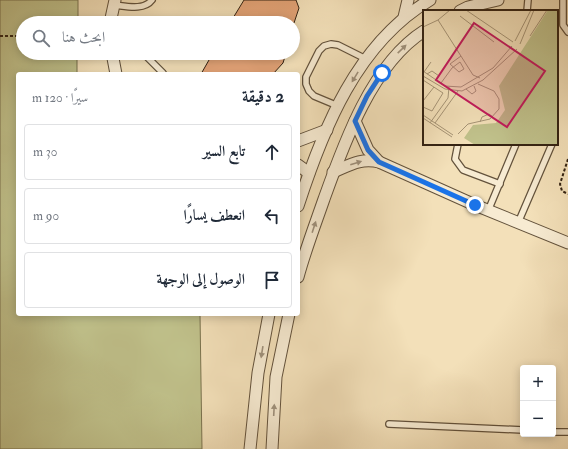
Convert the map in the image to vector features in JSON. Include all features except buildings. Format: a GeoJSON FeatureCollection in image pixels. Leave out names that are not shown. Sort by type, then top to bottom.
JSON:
{"type":"FeatureCollection","features":[{"type":"Feature","properties":{"kind":"street"},"geometry":{"type":"LineString","coordinates":[[404,17],[408,0]]}},
{"type":"Feature","properties":{"kind":"street"},"geometry":{"type":"LineString","coordinates":[[300,200],[309,173],[338,106],[366,59],[383,36],[404,17],[430,0]]}},
{"type":"Feature","properties":{"kind":"street"},"geometry":{"type":"LineString","coordinates":[[464,6],[498,0]]}},
{"type":"Feature","properties":{"kind":"street"},"geometry":{"type":"LineString","coordinates":[[112,16],[115,3]]}},
{"type":"Feature","properties":{"kind":"street"},"geometry":{"type":"LineString","coordinates":[[300,271],[333,172],[367,96],[399,51],[423,32]]}},
{"type":"Feature","properties":{"kind":"street"},"geometry":{"type":"LineString","coordinates":[[113,60],[116,72]]}},
{"type":"Feature","properties":{"kind":"street"},"geometry":{"type":"LineString","coordinates":[[355,121],[368,150],[379,162]]}},
{"type":"Feature","properties":{"kind":"street"},"geometry":{"type":"LineString","coordinates":[[300,140],[327,130]]}},
{"type":"Feature","properties":{"kind":"street"},"geometry":{"type":"LineString","coordinates":[[333,172],[363,160],[379,162],[488,211],[568,243]]}},
{"type":"Feature","properties":{"kind":"street"},"geometry":{"type":"LineString","coordinates":[[300,166],[309,173]]}},
{"type":"Feature","properties":{"kind":"street"},"geometry":{"type":"LineString","coordinates":[[250,449],[258,373],[269,316]]}},
{"type":"Feature","properties":{"kind":"street"},"geometry":{"type":"LineString","coordinates":[[272,449],[276,377],[289,316]]}},
{"type":"Feature","properties":{"kind":"lane"},"geometry":{"type":"LineString","coordinates":[[115,3],[143,6],[150,3],[152,0]]}},
{"type":"Feature","properties":{"kind":"lane"},"geometry":{"type":"LineString","coordinates":[[527,10],[528,0]]}},
{"type":"Feature","properties":{"kind":"lane"},"geometry":{"type":"LineString","coordinates":[[563,0],[563,25],[568,32]]}},
{"type":"Feature","properties":{"kind":"lane"},"geometry":{"type":"LineString","coordinates":[[338,106],[314,96],[309,91],[306,84],[306,77],[319,51],[324,46],[331,44],[338,45],[366,59]]}},
{"type":"Feature","properties":{"kind":"lane"},"geometry":{"type":"LineString","coordinates":[[151,60],[162,72]]}},
{"type":"Feature","properties":{"kind":"lane"},"geometry":{"type":"LineString","coordinates":[[458,145],[455,159],[463,170],[500,184]]}},
{"type":"Feature","properties":{"kind":"lane"},"geometry":{"type":"LineString","coordinates":[[488,211],[516,145]]}},
{"type":"Feature","properties":{"kind":"lane"},"geometry":{"type":"LineString","coordinates":[[518,223],[552,145]]}},
{"type":"Feature","properties":{"kind":"lane"},"geometry":{"type":"LineString","coordinates":[[389,424],[520,430]]}},
{"type":"Feature","properties":{"kind":"lane"},"geometry":{"type":"LineString","coordinates":[[556,432],[568,432]]}},
{"type":"Feature","properties":{"kind":"path"},"geometry":{"type":"LineString","coordinates":[[0,36],[16,36]]}},
{"type":"Feature","properties":{"kind":"path"},"geometry":{"type":"LineString","coordinates":[[568,159],[560,184],[562,191],[568,194]]}},
{"type":"Feature","properties":{"kind":"green space"},"geometry":{"type":"Polygon","coordinates":[[[0,0],[78,0],[78,16],[16,16],[16,60],[77,60],[77,72],[16,72],[16,316],[200,316],[202,449],[0,449],[0,0]]]}},
{"type":"Feature","properties":{"kind":"route"},"geometry":{"type":"LineString","coordinates":[[382,73],[367,96],[355,121],[368,150],[379,162],[475,205]]}}]}
